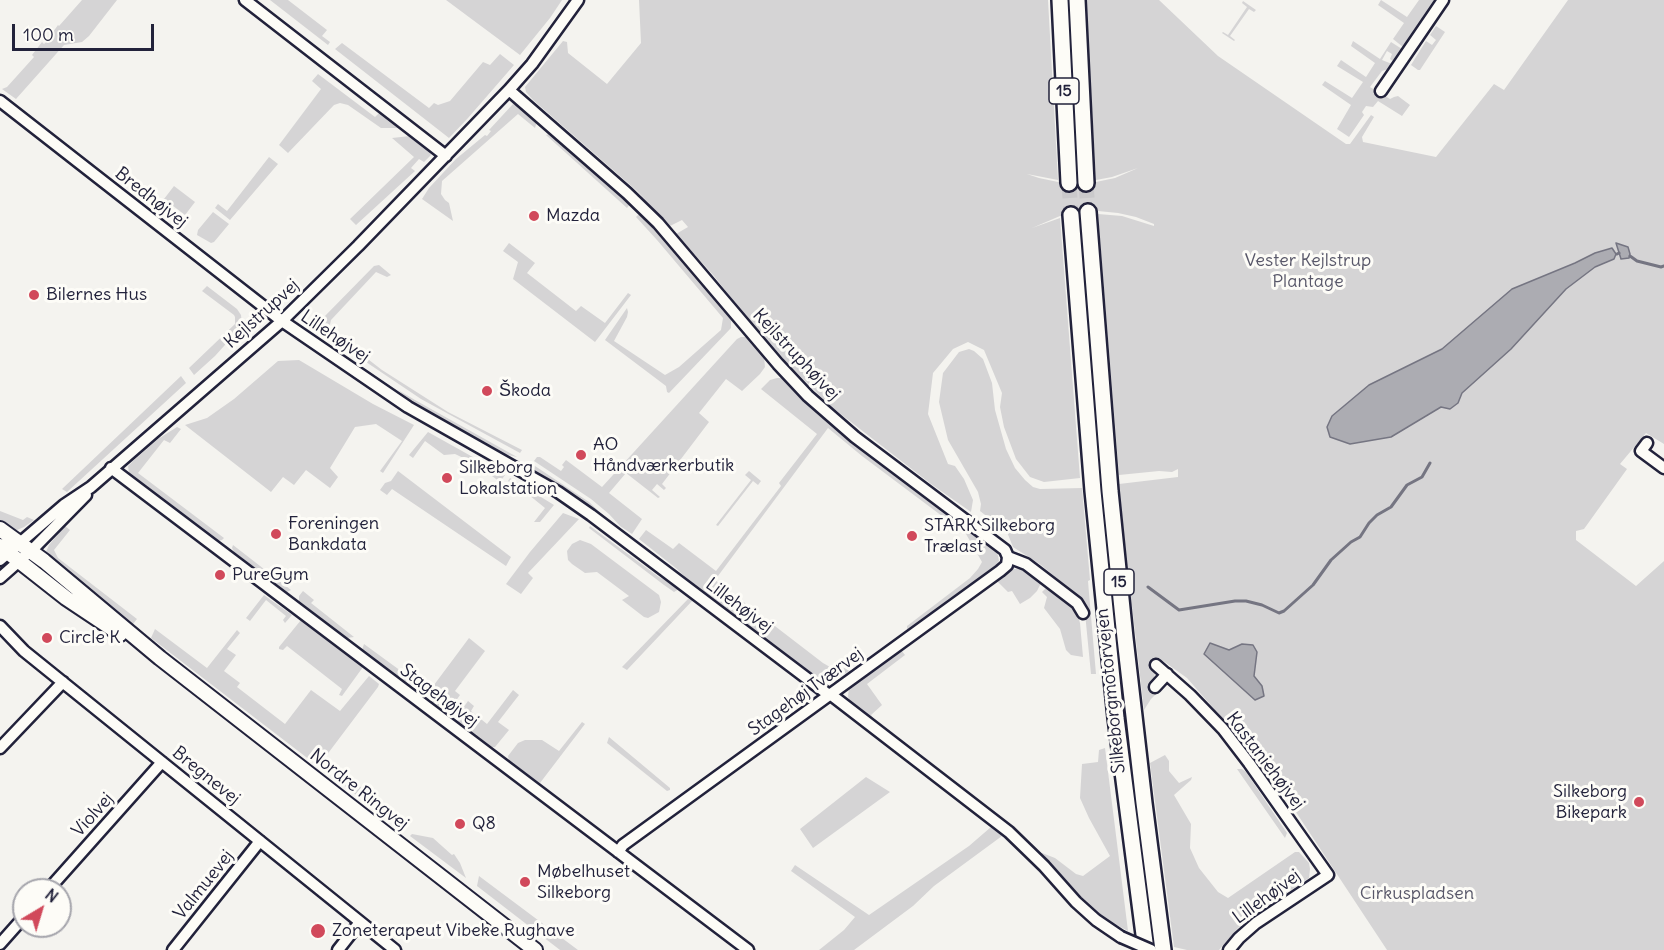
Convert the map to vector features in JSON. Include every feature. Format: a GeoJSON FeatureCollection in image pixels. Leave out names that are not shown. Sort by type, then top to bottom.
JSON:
{"type":"FeatureCollection","features":[{"type":"Feature","properties":{"kind":"highway","name":"15"},"geometry":{"type":"LineString","coordinates":[[1060,0],[1069,183]]}},
{"type":"Feature","properties":{"kind":"highway","name":"15"},"geometry":{"type":"LineString","coordinates":[[1077,0],[1086,183]]}},
{"type":"Feature","properties":{"kind":"highway","name":"Silkeborgmotorvejen"},"geometry":{"type":"LineString","coordinates":[[1088,212],[1101,391],[1122,616],[1163,950]]}},
{"type":"Feature","properties":{"kind":"highway","name":"Silkeborgmotorvejen"},"geometry":{"type":"LineString","coordinates":[[1071,215],[1095,514],[1118,729],[1146,950]]}},
{"type":"Feature","properties":{"kind":"main road","name":"Nordre Ringvej"},"geometry":{"type":"LineString","coordinates":[[0,529],[160,658],[535,950]]}},
{"type":"Feature","properties":{"kind":"main road","name":"Nordre Ringvej"},"geometry":{"type":"LineString","coordinates":[[7,555],[66,598],[160,658]]}},
{"type":"Feature","properties":{"kind":"street"},"geometry":{"type":"LineString","coordinates":[[245,0],[446,156]]}},
{"type":"Feature","properties":{"kind":"street","name":"Kejlstrupvej"},"geometry":{"type":"LineString","coordinates":[[0,578],[7,555],[25,547],[83,498],[111,468],[282,321],[361,244],[509,90],[532,64],[578,0]]}},
{"type":"Feature","properties":{"kind":"street"},"geometry":{"type":"LineString","coordinates":[[1381,91],[1443,0]]}},
{"type":"Feature","properties":{"kind":"street","name":"Kejlstruphøjvej"},"geometry":{"type":"LineString","coordinates":[[509,90],[658,223],[808,396],[855,437],[1001,547],[1008,557],[1026,564],[1077,603],[1083,614]]}},
{"type":"Feature","properties":{"kind":"street","name":"Bredhøjvej"},"geometry":{"type":"LineString","coordinates":[[0,101],[282,321]]}},
{"type":"Feature","properties":{"kind":"street","name":"Lillehøjvej"},"geometry":{"type":"LineString","coordinates":[[282,321],[429,420],[558,492],[1009,832],[1096,920],[1121,937],[1151,950]]}},
{"type":"Feature","properties":{"kind":"street"},"geometry":{"type":"LineString","coordinates":[[1647,443],[1641,451],[1664,468]]}},
{"type":"Feature","properties":{"kind":"street","name":"Stagehøjvej"},"geometry":{"type":"LineString","coordinates":[[111,468],[748,950]]}},
{"type":"Feature","properties":{"kind":"street","name":"Stagehøj Tværvej"},"geometry":{"type":"LineString","coordinates":[[618,852],[622,845],[1000,571],[1007,564],[1008,557]]}},
{"type":"Feature","properties":{"kind":"street","name":"Bregnevej"},"geometry":{"type":"LineString","coordinates":[[0,626],[24,651],[395,950]]}},
{"type":"Feature","properties":{"kind":"street","name":"Kastaniehøjvej"},"geometry":{"type":"LineString","coordinates":[[1156,665],[1223,729],[1328,875]]}},
{"type":"Feature","properties":{"kind":"street"},"geometry":{"type":"LineString","coordinates":[[1155,687],[1167,674]]}},
{"type":"Feature","properties":{"kind":"street"},"geometry":{"type":"LineString","coordinates":[[0,748],[63,682]]}},
{"type":"Feature","properties":{"kind":"street","name":"Violvej"},"geometry":{"type":"LineString","coordinates":[[59,878],[162,762]]}},
{"type":"Feature","properties":{"kind":"street","name":"Valmuevej"},"geometry":{"type":"LineString","coordinates":[[173,950],[260,841]]}},
{"type":"Feature","properties":{"kind":"street","name":"Lillehøjvej"},"geometry":{"type":"LineString","coordinates":[[1229,950],[1256,923],[1328,875]]}},
{"type":"Feature","properties":{"kind":"street"},"geometry":{"type":"LineString","coordinates":[[338,950],[360,922]]}},
{"type":"Feature","properties":{"kind":"street"},"geometry":{"type":"LineString","coordinates":[[0,944],[12,930]]}},
{"type":"Feature","properties":{"kind":"green space"},"geometry":{"type":"Polygon","coordinates":[[[82,0],[117,0],[89,36],[82,42],[64,45],[16,99],[2,89],[7,87],[34,57],[32,55],[42,42],[44,44],[54,34],[58,25],[82,0]]]}},
{"type":"Feature","properties":{"kind":"green space"},"geometry":{"type":"Polygon","coordinates":[[[270,0],[288,0],[327,30],[322,36],[330,42],[328,45],[270,0]]]}},
{"type":"Feature","properties":{"kind":"green space"},"geometry":{"type":"Polygon","coordinates":[[[446,0],[562,0],[520,55],[446,0]]]}},
{"type":"Feature","properties":{"kind":"green space"},"geometry":{"type":"Polygon","coordinates":[[[639,0],[1048,0],[1058,180],[1027,174],[1077,184],[1115,178],[1138,168],[1096,180],[1086,0],[1159,0],[1218,56],[1346,144],[1350,144],[1371,115],[1374,117],[1362,137],[1363,142],[1436,157],[1494,84],[1504,90],[1568,0],[1664,0],[1664,444],[1646,433],[1620,464],[1627,469],[1584,529],[1576,531],[1576,540],[1636,586],[1664,561],[1664,950],[1387,950],[1263,765],[1187,678],[1159,658],[1150,668],[1155,673],[1152,687],[1158,692],[1144,710],[1119,484],[1178,477],[1178,469],[1172,472],[1119,475],[1098,214],[1122,216],[1154,226],[1154,224],[1136,217],[1098,211],[1060,216],[1032,228],[1060,218],[1080,478],[1044,482],[1030,477],[1016,459],[1004,427],[1000,407],[1002,393],[984,350],[968,342],[953,349],[933,373],[928,414],[948,464],[955,466],[964,479],[973,500],[971,512],[829,405],[774,350],[714,276],[676,234],[688,227],[682,220],[670,226],[637,191],[526,92],[525,87],[563,41],[567,42],[568,53],[607,84],[641,43],[639,0]]]}},
{"type":"Feature","properties":{"kind":"green space"},"geometry":{"type":"Polygon","coordinates":[[[1381,0],[1407,17],[1419,0],[1435,0],[1403,47],[1393,39],[1404,23],[1378,5],[1381,0]]]}},
{"type":"Feature","properties":{"kind":"green space"},"geometry":{"type":"Polygon","coordinates":[[[1243,1],[1256,10],[1254,12],[1249,9],[1230,36],[1234,41],[1222,33],[1228,35],[1247,7],[1242,3],[1243,1]]]}},
{"type":"Feature","properties":{"kind":"green space"},"geometry":{"type":"Polygon","coordinates":[[[1436,26],[1445,32],[1418,70],[1411,65],[1426,41],[1432,45],[1436,40],[1430,35],[1436,26]]]}},
{"type":"Feature","properties":{"kind":"green space"},"geometry":{"type":"Polygon","coordinates":[[[1353,41],[1380,59],[1391,42],[1402,49],[1394,62],[1390,59],[1392,54],[1387,51],[1382,60],[1392,64],[1388,69],[1382,71],[1370,87],[1390,99],[1398,96],[1410,105],[1402,116],[1378,101],[1373,107],[1366,106],[1362,112],[1364,115],[1349,137],[1337,129],[1351,105],[1322,85],[1325,81],[1352,98],[1363,82],[1337,66],[1341,60],[1366,77],[1375,63],[1351,46],[1353,41]]]}},
{"type":"Feature","properties":{"kind":"green space"},"geometry":{"type":"Polygon","coordinates":[[[342,43],[429,108],[434,103],[438,105],[450,101],[483,62],[490,65],[500,54],[514,65],[449,138],[335,49],[342,43]]]}},
{"type":"Feature","properties":{"kind":"green space"},"geometry":{"type":"Polygon","coordinates":[[[318,74],[375,117],[380,112],[400,126],[381,128],[348,105],[340,103],[334,105],[288,153],[279,145],[321,89],[312,81],[318,74]]]}},
{"type":"Feature","properties":{"kind":"green space"},"geometry":{"type":"Polygon","coordinates":[[[513,104],[537,121],[535,128],[518,114],[442,181],[441,194],[449,203],[453,221],[422,199],[456,159],[485,135],[487,136],[491,131],[489,130],[513,104]]]}},
{"type":"Feature","properties":{"kind":"green space"},"geometry":{"type":"Polygon","coordinates":[[[551,133],[568,150],[612,185],[630,204],[627,208],[546,135],[551,133]]]}},
{"type":"Feature","properties":{"kind":"green space"},"geometry":{"type":"Polygon","coordinates":[[[410,136],[431,155],[424,162],[419,159],[411,168],[415,171],[356,225],[350,219],[414,157],[392,138],[410,136]]]}},
{"type":"Feature","properties":{"kind":"green space"},"geometry":{"type":"Polygon","coordinates":[[[269,157],[278,164],[230,220],[215,208],[218,204],[227,211],[269,157]]]}},
{"type":"Feature","properties":{"kind":"green space"},"geometry":{"type":"Polygon","coordinates":[[[174,186],[195,202],[185,215],[164,199],[174,186]]]}},
{"type":"Feature","properties":{"kind":"green space"},"geometry":{"type":"Polygon","coordinates":[[[213,212],[229,224],[211,243],[197,235],[198,230],[213,212]]]}},
{"type":"Feature","properties":{"kind":"green space"},"geometry":{"type":"Polygon","coordinates":[[[643,215],[731,320],[731,328],[669,393],[666,386],[605,340],[627,308],[627,317],[614,341],[665,375],[679,367],[721,330],[723,318],[636,217],[643,215]]]}},
{"type":"Feature","properties":{"kind":"green space"},"geometry":{"type":"Polygon","coordinates":[[[509,243],[535,263],[527,273],[576,311],[581,306],[605,323],[628,293],[631,295],[595,342],[513,279],[518,262],[503,251],[509,243]]]}},
{"type":"Feature","properties":{"kind":"green space"},"geometry":{"type":"Polygon","coordinates":[[[379,265],[391,275],[387,277],[376,272],[331,320],[329,329],[382,370],[448,412],[522,450],[520,453],[421,399],[324,331],[323,318],[374,266],[379,265]]]}},
{"type":"Feature","properties":{"kind":"green space"},"geometry":{"type":"Polygon","coordinates":[[[207,286],[237,309],[241,315],[242,326],[194,375],[189,368],[235,324],[234,315],[202,291],[207,286]]]}},
{"type":"Feature","properties":{"kind":"green space"},"geometry":{"type":"Polygon","coordinates":[[[741,337],[747,337],[764,357],[765,367],[742,391],[726,379],[699,413],[709,422],[662,484],[666,488],[664,490],[657,484],[652,490],[660,497],[658,498],[626,473],[609,493],[642,519],[632,534],[591,499],[534,461],[540,457],[561,471],[566,460],[602,487],[741,337]]]}},
{"type":"Feature","properties":{"kind":"green space"},"geometry":{"type":"Polygon","coordinates":[[[969,349],[983,359],[992,383],[995,410],[1006,449],[1015,468],[1033,487],[1040,489],[1082,488],[1096,674],[1091,674],[1085,613],[1080,598],[1041,565],[1013,547],[1007,532],[980,511],[978,492],[948,440],[939,402],[943,373],[959,352],[969,349]]]}},
{"type":"Feature","properties":{"kind":"green space"},"geometry":{"type":"Polygon","coordinates":[[[299,360],[373,404],[414,425],[383,473],[380,471],[402,441],[376,424],[355,427],[330,468],[338,477],[330,488],[306,470],[294,485],[283,477],[271,492],[185,425],[207,418],[234,399],[278,361],[299,360]]]}},
{"type":"Feature","properties":{"kind":"green space"},"geometry":{"type":"Polygon","coordinates":[[[181,376],[186,383],[67,492],[62,489],[181,376]]]}},
{"type":"Feature","properties":{"kind":"green space"},"geometry":{"type":"Polygon","coordinates":[[[777,378],[787,381],[823,417],[878,462],[997,551],[999,561],[990,572],[961,594],[958,593],[947,600],[945,604],[907,632],[907,626],[970,578],[982,562],[966,534],[828,428],[715,580],[823,663],[837,671],[845,668],[849,671],[840,677],[818,678],[706,593],[705,595],[685,580],[677,569],[639,539],[646,530],[673,549],[679,543],[716,571],[781,486],[779,483],[817,434],[761,389],[770,380],[777,378]]]}},
{"type":"Feature","properties":{"kind":"green space"},"geometry":{"type":"Polygon","coordinates":[[[398,390],[517,457],[504,454],[414,405],[398,390]]]}},
{"type":"Feature","properties":{"kind":"green space"},"geometry":{"type":"Polygon","coordinates":[[[177,427],[181,429],[170,443],[164,440],[138,473],[224,538],[222,540],[218,541],[129,473],[128,466],[133,461],[158,439],[177,427]]]}},
{"type":"Feature","properties":{"kind":"green space"},"geometry":{"type":"Polygon","coordinates":[[[428,432],[505,475],[500,482],[476,464],[455,454],[444,455],[425,441],[413,458],[409,455],[428,432]]]}},
{"type":"Feature","properties":{"kind":"green space"},"geometry":{"type":"Polygon","coordinates":[[[532,464],[589,502],[622,533],[532,469],[532,464]]]}},
{"type":"Feature","properties":{"kind":"green space"},"geometry":{"type":"Polygon","coordinates":[[[398,471],[511,557],[506,566],[392,489],[387,495],[380,490],[398,471]]]}},
{"type":"Feature","properties":{"kind":"green space"},"geometry":{"type":"Polygon","coordinates":[[[749,471],[761,481],[758,485],[753,481],[718,526],[716,525],[751,480],[745,475],[749,471]]]}},
{"type":"Feature","properties":{"kind":"green space"},"geometry":{"type":"Polygon","coordinates":[[[510,478],[554,505],[540,522],[534,522],[545,508],[508,481],[510,478]]]}},
{"type":"Feature","properties":{"kind":"green space"},"geometry":{"type":"Polygon","coordinates":[[[0,511],[23,520],[27,517],[34,520],[14,530],[0,520],[0,511]]]}},
{"type":"Feature","properties":{"kind":"green space"},"geometry":{"type":"Polygon","coordinates":[[[563,513],[579,519],[528,573],[533,578],[521,594],[506,584],[563,513]]]}},
{"type":"Feature","properties":{"kind":"green space"},"geometry":{"type":"Polygon","coordinates":[[[65,526],[70,530],[54,550],[58,558],[137,619],[133,624],[48,558],[46,552],[49,545],[65,526]]]}},
{"type":"Feature","properties":{"kind":"green space"},"geometry":{"type":"Polygon","coordinates":[[[590,526],[679,589],[674,592],[664,585],[589,528],[590,526]]]}},
{"type":"Feature","properties":{"kind":"green space"},"geometry":{"type":"Polygon","coordinates":[[[580,540],[591,544],[659,595],[661,602],[659,612],[648,618],[644,617],[622,600],[629,596],[597,572],[585,573],[572,564],[568,560],[567,551],[572,544],[580,540]]]}},
{"type":"Feature","properties":{"kind":"green space"},"geometry":{"type":"Polygon","coordinates":[[[233,545],[291,590],[287,592],[234,552],[233,545]]]}},
{"type":"Feature","properties":{"kind":"green space"},"geometry":{"type":"Polygon","coordinates":[[[1014,569],[1020,569],[1041,583],[1030,598],[1020,604],[1012,591],[1008,592],[996,580],[1014,569]]]}},
{"type":"Feature","properties":{"kind":"green space"},"geometry":{"type":"Polygon","coordinates":[[[1046,588],[1077,613],[1083,657],[1071,655],[1066,650],[1060,629],[1044,608],[1047,597],[1042,592],[1046,588]]]}},
{"type":"Feature","properties":{"kind":"green space"},"geometry":{"type":"Polygon","coordinates":[[[303,591],[314,600],[311,603],[354,637],[347,638],[299,601],[299,596],[303,591]]]}},
{"type":"Feature","properties":{"kind":"green space"},"geometry":{"type":"Polygon","coordinates":[[[264,595],[292,615],[285,623],[283,620],[286,616],[266,600],[250,621],[246,618],[264,595]]]}},
{"type":"Feature","properties":{"kind":"green space"},"geometry":{"type":"Polygon","coordinates":[[[688,599],[693,600],[627,670],[622,667],[688,599]]]}},
{"type":"Feature","properties":{"kind":"green space"},"geometry":{"type":"Polygon","coordinates":[[[301,620],[363,667],[342,696],[339,695],[342,689],[287,646],[283,650],[279,649],[301,620]]]}},
{"type":"Feature","properties":{"kind":"green space"},"geometry":{"type":"Polygon","coordinates":[[[155,629],[207,668],[237,630],[240,633],[227,649],[236,655],[224,671],[240,683],[237,687],[285,724],[311,690],[340,711],[369,676],[379,684],[319,767],[151,638],[155,629]]]}},
{"type":"Feature","properties":{"kind":"green space"},"geometry":{"type":"Polygon","coordinates":[[[469,638],[485,651],[455,691],[460,695],[446,712],[428,698],[428,693],[469,638]]]}},
{"type":"Feature","properties":{"kind":"green space"},"geometry":{"type":"Polygon","coordinates":[[[364,644],[416,682],[413,685],[409,684],[362,650],[364,644]]]}},
{"type":"Feature","properties":{"kind":"green space"},"geometry":{"type":"Polygon","coordinates":[[[901,650],[905,655],[867,684],[882,705],[871,715],[875,721],[850,703],[849,689],[901,650]]]}},
{"type":"Feature","properties":{"kind":"green space"},"geometry":{"type":"Polygon","coordinates":[[[513,690],[519,695],[498,722],[509,730],[495,747],[456,720],[468,701],[474,706],[471,711],[487,724],[513,690]]]}},
{"type":"Feature","properties":{"kind":"green space"},"geometry":{"type":"Polygon","coordinates":[[[582,722],[585,724],[540,783],[509,761],[508,756],[518,743],[525,740],[542,740],[559,751],[582,722]]]}},
{"type":"Feature","properties":{"kind":"green space"},"geometry":{"type":"Polygon","coordinates":[[[609,737],[670,790],[667,791],[607,743],[609,737]]]}},
{"type":"Feature","properties":{"kind":"green space"},"geometry":{"type":"Polygon","coordinates":[[[1105,748],[1128,931],[1109,921],[1085,902],[1039,855],[1042,853],[1055,858],[1076,874],[1083,876],[1110,856],[1080,798],[1082,764],[1098,762],[1099,750],[1105,748]]]}},
{"type":"Feature","properties":{"kind":"green space"},"geometry":{"type":"Polygon","coordinates":[[[1165,755],[1169,761],[1169,771],[1179,783],[1192,777],[1174,795],[1191,824],[1190,848],[1199,868],[1218,892],[1228,898],[1295,852],[1299,852],[1309,863],[1309,878],[1239,927],[1219,950],[1187,950],[1174,947],[1150,763],[1165,755]]]}},
{"type":"Feature","properties":{"kind":"green space"},"geometry":{"type":"Polygon","coordinates":[[[1237,769],[1246,772],[1287,833],[1285,838],[1237,769]]]}},
{"type":"Feature","properties":{"kind":"green space"},"geometry":{"type":"Polygon","coordinates":[[[866,777],[890,792],[813,848],[800,829],[866,777]]]}},
{"type":"Feature","properties":{"kind":"green space"},"geometry":{"type":"Polygon","coordinates":[[[346,780],[358,785],[377,800],[383,807],[385,817],[338,781],[346,780]]]}},
{"type":"Feature","properties":{"kind":"green space"},"geometry":{"type":"Polygon","coordinates":[[[991,827],[1002,836],[934,886],[913,906],[854,950],[819,950],[844,930],[855,917],[791,871],[795,865],[869,915],[969,846],[991,827]]]}},
{"type":"Feature","properties":{"kind":"green space"},"geometry":{"type":"Polygon","coordinates":[[[412,834],[433,838],[452,855],[454,854],[466,878],[410,836],[412,834]]]}},
{"type":"Feature","properties":{"kind":"green space"},"geometry":{"type":"Polygon","coordinates":[[[479,876],[578,950],[560,950],[477,886],[479,876]]]}},
{"type":"Feature","properties":{"kind":"shaded area"},"geometry":{"type":"Polygon","coordinates":[[[1616,243],[1628,247],[1629,258],[1621,259],[1616,243]]]}},
{"type":"Feature","properties":{"kind":"shaded area"},"geometry":{"type":"Polygon","coordinates":[[[1612,248],[1616,254],[1614,259],[1595,267],[1566,289],[1511,349],[1462,393],[1458,403],[1450,409],[1441,407],[1391,437],[1350,444],[1330,437],[1327,427],[1332,416],[1369,385],[1442,349],[1512,289],[1595,253],[1612,248]]]}},
{"type":"Feature","properties":{"kind":"shaded area"},"geometry":{"type":"Polygon","coordinates":[[[1210,643],[1229,650],[1242,644],[1253,645],[1257,652],[1254,676],[1262,686],[1264,696],[1255,700],[1204,654],[1210,643]]]}},
{"type":"Feature","properties":{"kind":"waterway"},"geometry":{"type":"LineString","coordinates":[[1630,256],[1637,261],[1664,266]]}},
{"type":"Feature","properties":{"kind":"waterway"},"geometry":{"type":"LineString","coordinates":[[1148,587],[1179,610],[1246,601],[1279,613],[1284,611],[1313,585],[1331,560],[1360,537],[1377,515],[1391,507],[1407,485],[1422,477],[1430,463]]}},
{"type":"Feature","properties":{"kind":"tunnel"},"geometry":{"type":"LineString","coordinates":[[1069,183],[1071,215]]}},
{"type":"Feature","properties":{"kind":"tunnel"},"geometry":{"type":"LineString","coordinates":[[1086,183],[1088,212]]}},
{"type":"Feature","properties":{"kind":"place","name":"Mazda"},"geometry":{"type":"Point","coordinates":[534,216]}},
{"type":"Feature","properties":{"kind":"place","name":"Bilernes Hus"},"geometry":{"type":"Point","coordinates":[34,295]}},
{"type":"Feature","properties":{"kind":"place","name":"Škoda"},"geometry":{"type":"Point","coordinates":[487,391]}},
{"type":"Feature","properties":{"kind":"place","name":"AO Håndværkerbutik"},"geometry":{"type":"Point","coordinates":[581,455]}},
{"type":"Feature","properties":{"kind":"place","name":"Silkeborg Lokalstation"},"geometry":{"type":"Point","coordinates":[447,478]}},
{"type":"Feature","properties":{"kind":"place","name":"Foreningen Bankdata"},"geometry":{"type":"Point","coordinates":[276,534]}},
{"type":"Feature","properties":{"kind":"place","name":"STARK Silkeborg Trælast"},"geometry":{"type":"Point","coordinates":[912,536]}},
{"type":"Feature","properties":{"kind":"place","name":"PureGym"},"geometry":{"type":"Point","coordinates":[220,575]}},
{"type":"Feature","properties":{"kind":"place","name":"Circle K"},"geometry":{"type":"Point","coordinates":[47,638]}},
{"type":"Feature","properties":{"kind":"place","name":"Silkeborg Bikepark"},"geometry":{"type":"Point","coordinates":[1639,802]}},
{"type":"Feature","properties":{"kind":"place","name":"Q8"},"geometry":{"type":"Point","coordinates":[460,824]}},
{"type":"Feature","properties":{"kind":"place","name":"Møbelhuset Silkeborg"},"geometry":{"type":"Point","coordinates":[525,882]}},
{"type":"Feature","properties":{"kind":"place","name":"Zoneterapeut Vibeke Rughave"},"geometry":{"type":"Point","coordinates":[318,931]}},
{"type":"Feature","properties":{"kind":"park label","name":"Vester Kejlstrup Plantage"},"geometry":{"type":"Point","coordinates":[1308,271]}},
{"type":"Feature","properties":{"kind":"park label","name":"Cirkuspladsen"},"geometry":{"type":"Point","coordinates":[1417,894]}}]}
